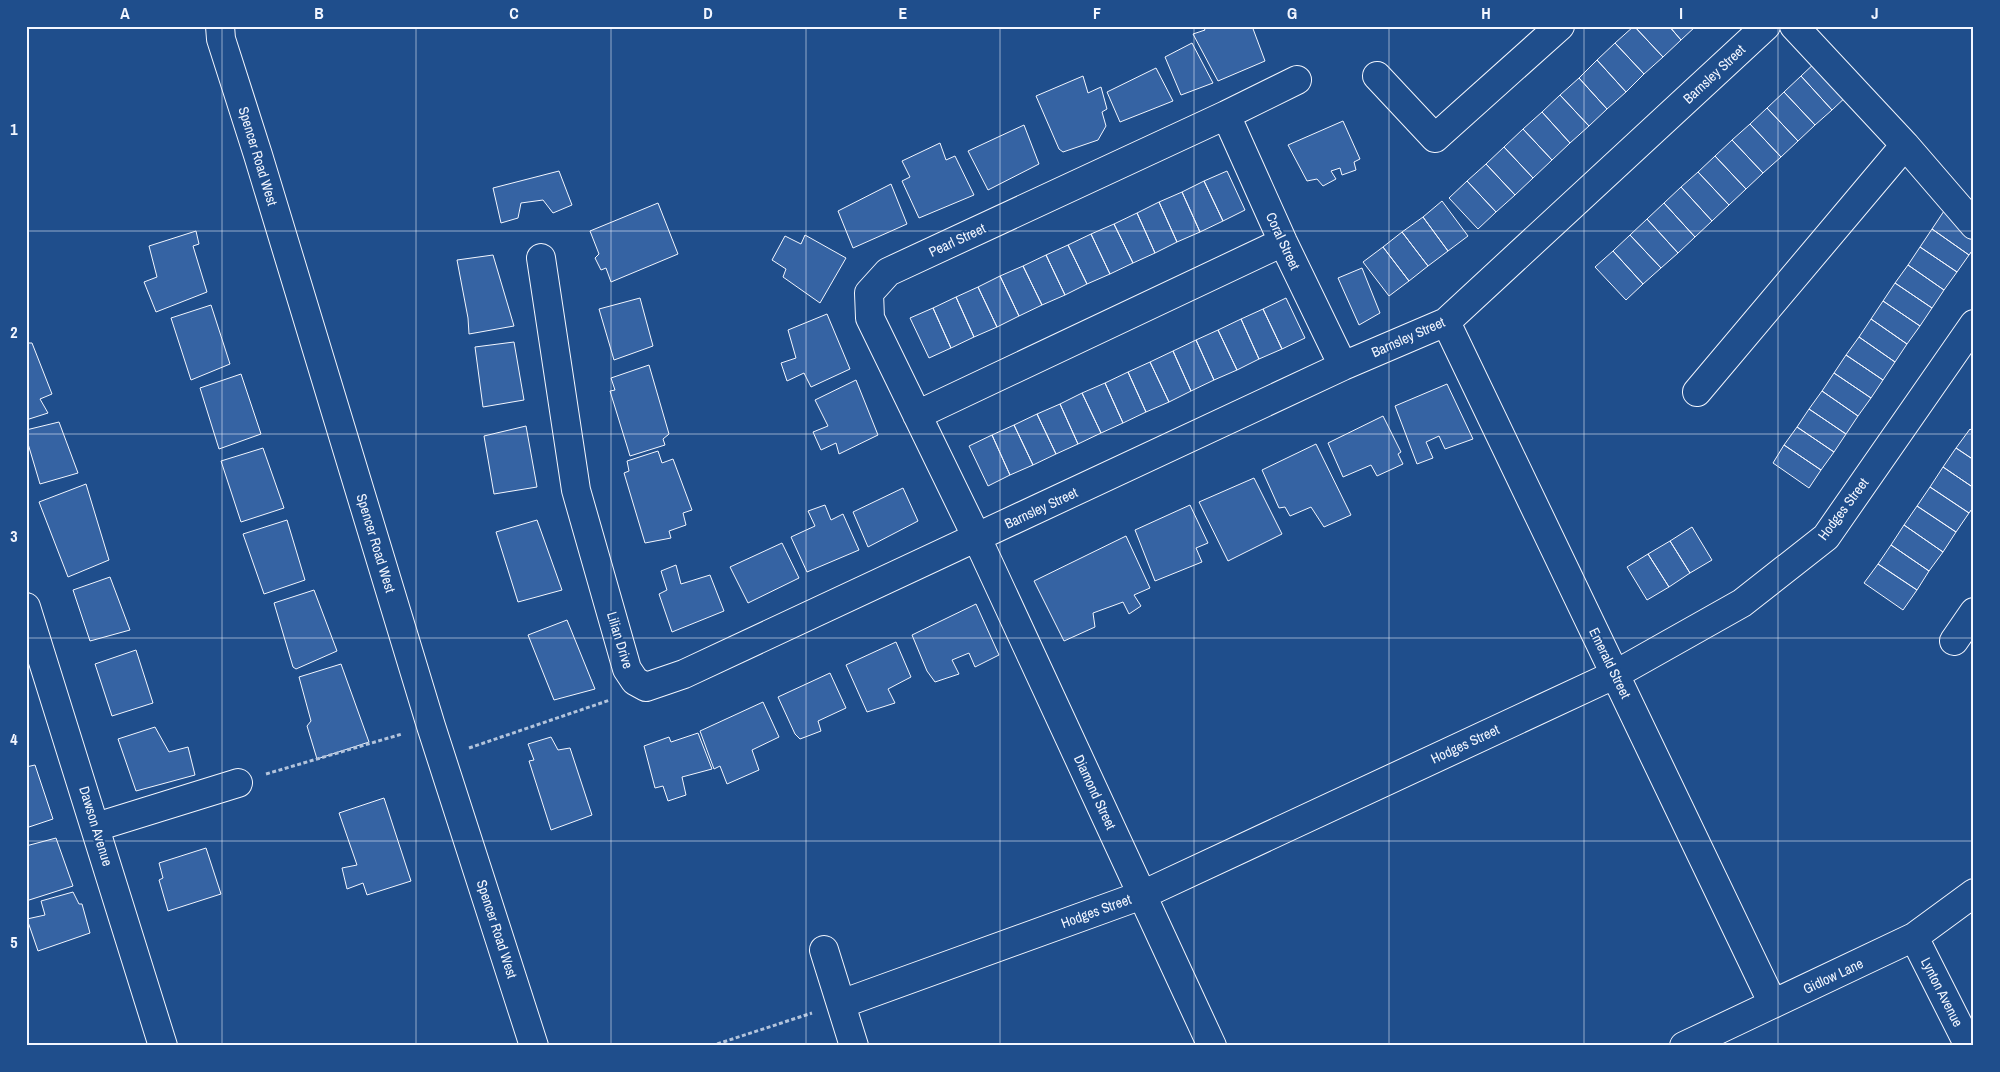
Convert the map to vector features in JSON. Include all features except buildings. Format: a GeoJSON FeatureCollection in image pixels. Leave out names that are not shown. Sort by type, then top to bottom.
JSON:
{"type":"FeatureCollection","features":[{"type":"Feature","properties":{"kind":"street"},"geometry":{"type":"LineString","coordinates":[[1377,76],[1434,138],[1560,26]]}},
{"type":"Feature","properties":{"kind":"street","name":"Barnsley Street"},"geometry":{"type":"LineString","coordinates":[[978,538],[1343,366],[1446,322],[1766,26]]}},
{"type":"Feature","properties":{"kind":"street"},"geometry":{"type":"LineString","coordinates":[[1794,26],[1905,145],[1974,225]]}},
{"type":"Feature","properties":{"kind":"street","name":"Spencer Road West"},"geometry":{"type":"LineString","coordinates":[[218,31],[264,174],[431,726],[443,758],[534,1046]]}},
{"type":"Feature","properties":{"kind":"street","name":"Pearl Street"},"geometry":{"type":"LineString","coordinates":[[978,538],[870,318],[869,293],[888,272],[1226,115],[1297,80]]}},
{"type":"Feature","properties":{"kind":"street","name":"Coral Street"},"geometry":{"type":"LineString","coordinates":[[1226,115],[1283,242],[1343,366]]}},
{"type":"Feature","properties":{"kind":"street"},"geometry":{"type":"LineString","coordinates":[[1697,392],[1905,145]]}},
{"type":"Feature","properties":{"kind":"street"},"geometry":{"type":"LineString","coordinates":[[917,415],[1283,242]]}},
{"type":"Feature","properties":{"kind":"street","name":"Lilian Drive"},"geometry":{"type":"LineString","coordinates":[[541,258],[576,490],[627,669],[635,681],[646,687]]}},
{"type":"Feature","properties":{"kind":"street","name":"Emerald Street"},"geometry":{"type":"LineString","coordinates":[[1446,322],[1773,1004]]}},
{"type":"Feature","properties":{"kind":"street","name":"Hodges Street"},"geometry":{"type":"LineString","coordinates":[[841,1004],[1142,895],[1616,674],[1742,604],[1826,537],[1974,324]]}},
{"type":"Feature","properties":{"kind":"street"},"geometry":{"type":"LineString","coordinates":[[646,687],[684,674],[978,538]]}},
{"type":"Feature","properties":{"kind":"street","name":"Diamond Street"},"geometry":{"type":"LineString","coordinates":[[978,538],[1212,1046]]}},
{"type":"Feature","properties":{"kind":"street","name":"Dawson Avenue"},"geometry":{"type":"LineString","coordinates":[[26,607],[163,1046]]}},
{"type":"Feature","properties":{"kind":"street"},"geometry":{"type":"LineString","coordinates":[[1954,640],[1974,612]]}},
{"type":"Feature","properties":{"kind":"street"},"geometry":{"type":"LineString","coordinates":[[96,827],[234,784]]}},
{"type":"Feature","properties":{"kind":"street","name":"Gidlow Lane"},"geometry":{"type":"LineString","coordinates":[[1684,1046],[1914,937],[1974,893]]}},
{"type":"Feature","properties":{"kind":"street","name":"Lynton Avenue"},"geometry":{"type":"LineString","coordinates":[[1914,937],[1969,1046]]}},
{"type":"Feature","properties":{"kind":"street"},"geometry":{"type":"LineString","coordinates":[[824,950],[854,1046]]}},
{"type":"Feature","properties":{"kind":"path"},"geometry":{"type":"LineString","coordinates":[[443,758],[646,687]]}},
{"type":"Feature","properties":{"kind":"path"},"geometry":{"type":"LineString","coordinates":[[234,784],[431,726]]}},
{"type":"Feature","properties":{"kind":"path"},"geometry":{"type":"LineString","coordinates":[[711,1046],[841,1004]]}}]}
